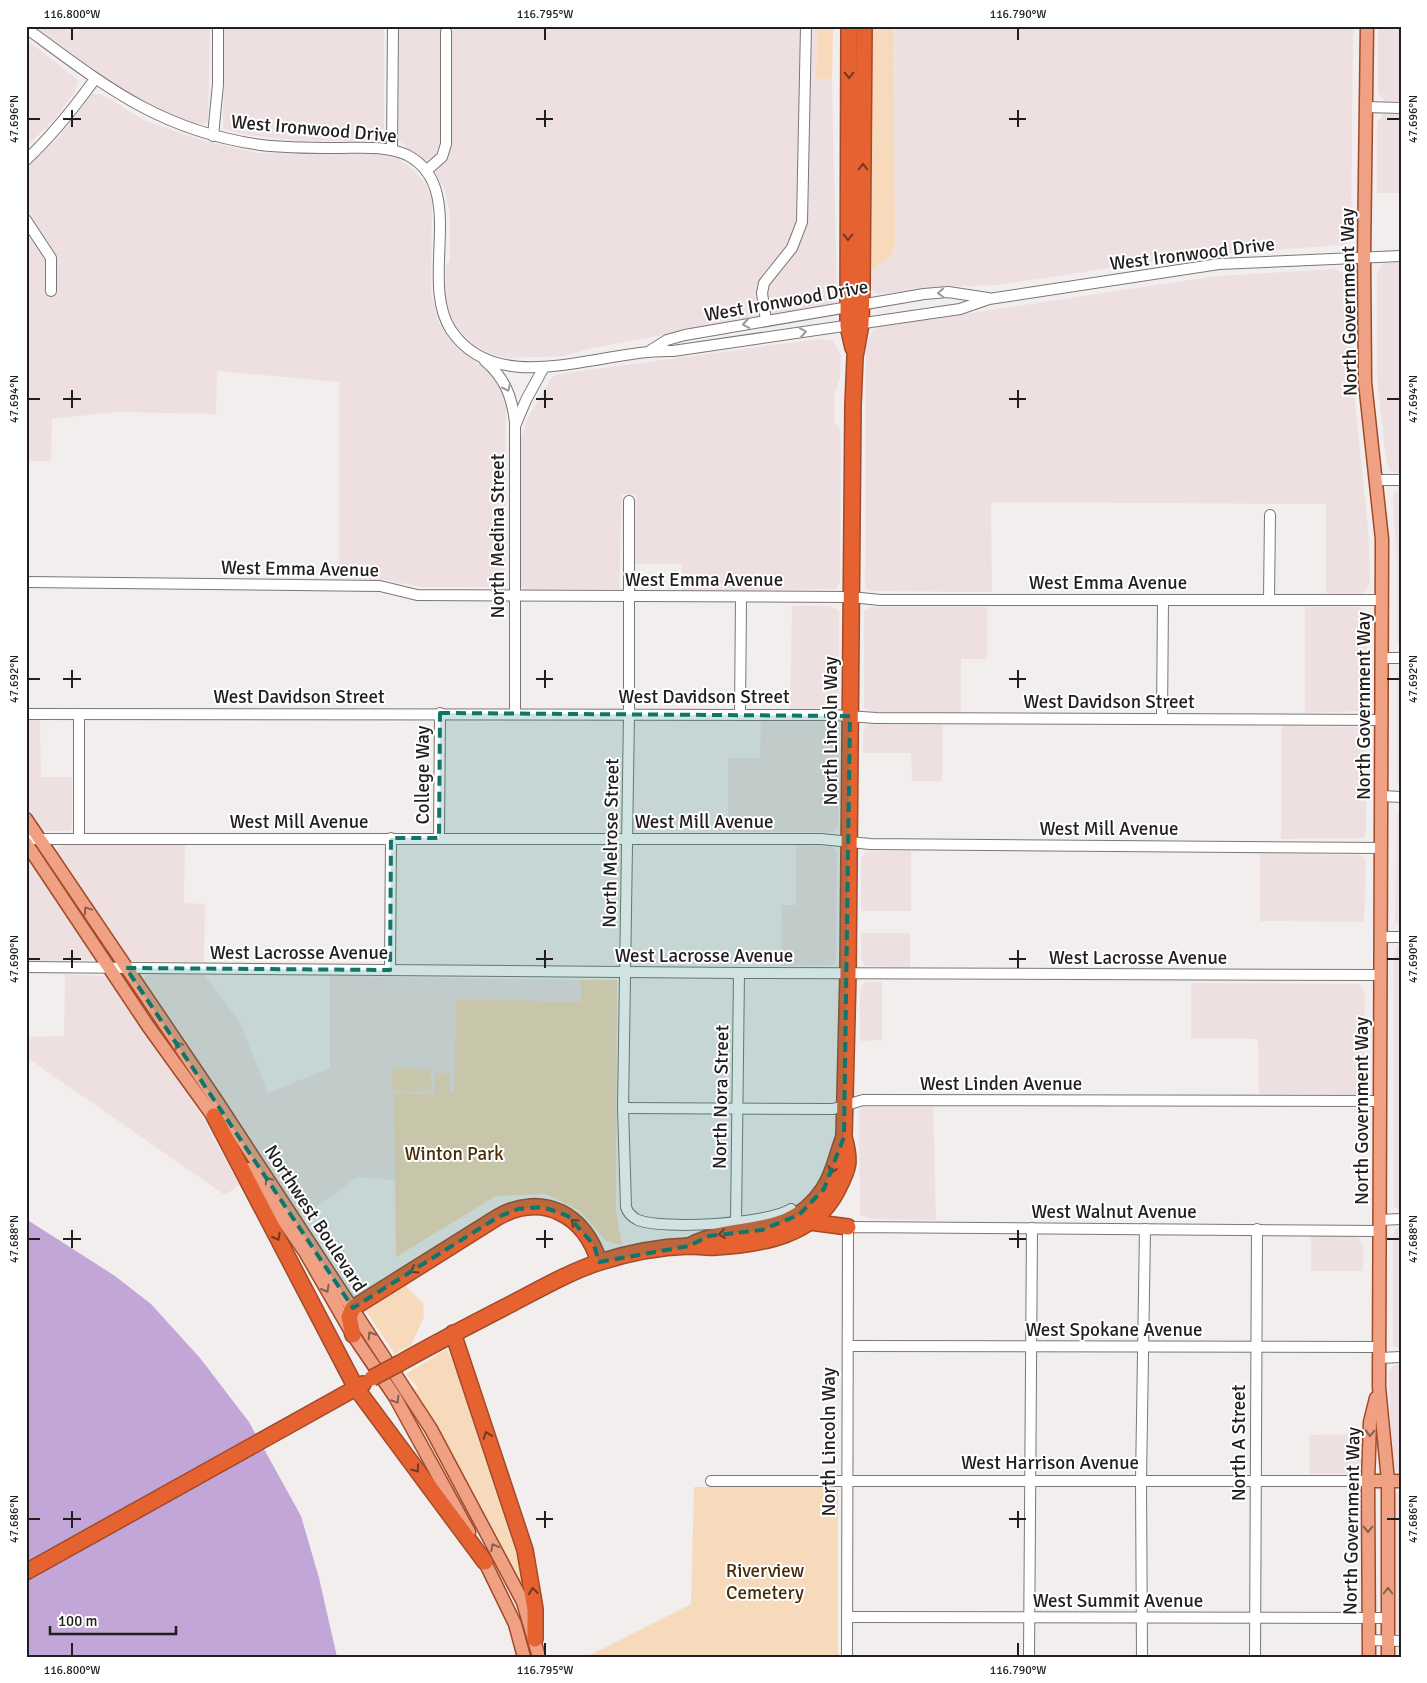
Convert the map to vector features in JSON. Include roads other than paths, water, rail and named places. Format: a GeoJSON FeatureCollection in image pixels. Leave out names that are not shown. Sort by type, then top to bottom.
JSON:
{"type":"FeatureCollection","features":[{"type":"Feature","properties":{"kind":"highway"},"geometry":{"type":"LineString","coordinates":[[849,26],[855,306]]}},
{"type":"Feature","properties":{"kind":"highway"},"geometry":{"type":"LineString","coordinates":[[855,306],[864,26]]}},
{"type":"Feature","properties":{"kind":"highway","name":"North Lincoln Way"},"geometry":{"type":"LineString","coordinates":[[844,1137],[847,1106],[855,306]]}},
{"type":"Feature","properties":{"kind":"highway"},"geometry":{"type":"LineString","coordinates":[[214,1116],[356,1388],[485,1562]]}},
{"type":"Feature","properties":{"kind":"highway"},"geometry":{"type":"LineString","coordinates":[[26,1572],[452,1333],[552,1282],[598,1262],[649,1250],[689,1246],[714,1248],[769,1241],[787,1235],[810,1222],[833,1199],[846,1174],[850,1158],[844,1137]]}},
{"type":"Feature","properties":{"kind":"highway"},"geometry":{"type":"LineString","coordinates":[[689,1246],[709,1236],[762,1230],[782,1225],[799,1215],[824,1190],[844,1137]]}},
{"type":"Feature","properties":{"kind":"highway"},"geometry":{"type":"LineString","coordinates":[[833,1199],[833,1207],[836,1213],[848,1227]]}},
{"type":"Feature","properties":{"kind":"highway"},"geometry":{"type":"LineString","coordinates":[[353,1335],[349,1317],[353,1308],[498,1217],[518,1209],[543,1207],[568,1216],[585,1232],[594,1245],[598,1262]]}},
{"type":"Feature","properties":{"kind":"highway"},"geometry":{"type":"LineString","coordinates":[[810,1222],[848,1227]]}},
{"type":"Feature","properties":{"kind":"highway"},"geometry":{"type":"LineString","coordinates":[[452,1333],[526,1550],[534,1600],[535,1640]]}},
{"type":"Feature","properties":{"kind":"main road","name":"North Government Way"},"geometry":{"type":"LineString","coordinates":[[1367,26],[1364,256],[1365,382],[1382,540],[1379,1387],[1394,1481],[1388,1618],[1394,1641],[1388,1657]]}},
{"type":"Feature","properties":{"kind":"main road","name":"Northwest Boulevard"},"geometry":{"type":"LineString","coordinates":[[26,819],[353,1308],[431,1428],[519,1595],[539,1657]]}},
{"type":"Feature","properties":{"kind":"main road","name":"Northwest Boulevard"},"geometry":{"type":"LineString","coordinates":[[26,841],[148,1026],[214,1116],[305,1252],[353,1335],[421,1442],[485,1562],[515,1624],[524,1657]]}},
{"type":"Feature","properties":{"kind":"main road","name":"North Government Way"},"geometry":{"type":"LineString","coordinates":[[1369,1657],[1368,1481],[1370,1422],[1379,1387]]}},
{"type":"Feature","properties":{"kind":"main road","name":"West Harrison Avenue"},"geometry":{"type":"LineString","coordinates":[[1368,1481],[1394,1481]]}},
{"type":"Feature","properties":{"kind":"street"},"geometry":{"type":"LineString","coordinates":[[213,136],[218,84],[218,26]]}},
{"type":"Feature","properties":{"kind":"street"},"geometry":{"type":"LineString","coordinates":[[392,150],[393,26]]}},
{"type":"Feature","properties":{"kind":"street"},"geometry":{"type":"LineString","coordinates":[[766,321],[762,293],[764,283],[792,248],[802,222],[806,26]]}},
{"type":"Feature","properties":{"kind":"street","name":"West Ironwood Drive"},"geometry":{"type":"LineString","coordinates":[[26,28],[95,79],[142,108],[213,136],[262,145],[392,150],[408,156],[430,176],[439,207],[439,288],[442,308],[450,328],[458,339],[473,353],[508,366],[544,367],[650,350],[674,351],[960,310],[989,298],[1219,264],[1364,256],[1401,256]]}},
{"type":"Feature","properties":{"kind":"street"},"geometry":{"type":"LineString","coordinates":[[426,171],[442,157],[446,144],[446,32]]}},
{"type":"Feature","properties":{"kind":"street"},"geometry":{"type":"LineString","coordinates":[[26,160],[45,142],[69,114],[95,79]]}},
{"type":"Feature","properties":{"kind":"street"},"geometry":{"type":"LineString","coordinates":[[1366,107],[1401,108]]}},
{"type":"Feature","properties":{"kind":"street"},"geometry":{"type":"LineString","coordinates":[[26,220],[50,254],[52,261],[50,291]]}},
{"type":"Feature","properties":{"kind":"street","name":"West Ironwood Drive"},"geometry":{"type":"LineString","coordinates":[[650,350],[667,340],[684,335],[855,306],[948,292],[989,298]]}},
{"type":"Feature","properties":{"kind":"street"},"geometry":{"type":"LineString","coordinates":[[483,358],[498,373],[505,384],[511,398],[515,426]]}},
{"type":"Feature","properties":{"kind":"street","name":"North Medina Street"},"geometry":{"type":"LineString","coordinates":[[515,713],[515,426],[526,400],[544,367]]}},
{"type":"Feature","properties":{"kind":"street"},"geometry":{"type":"LineString","coordinates":[[1376,480],[1401,480]]}},
{"type":"Feature","properties":{"kind":"street","name":"North Melrose Street"},"geometry":{"type":"LineString","coordinates":[[629,502],[628,838],[623,1108],[626,1206],[629,1214],[639,1221],[704,1224],[736,1222]]}},
{"type":"Feature","properties":{"kind":"street"},"geometry":{"type":"LineString","coordinates":[[1268,600],[1270,515]]}},
{"type":"Feature","properties":{"kind":"street","name":"West Emma Avenue"},"geometry":{"type":"LineString","coordinates":[[26,582],[380,586],[417,595],[851,597],[880,600],[1382,600]]}},
{"type":"Feature","properties":{"kind":"street"},"geometry":{"type":"LineString","coordinates":[[740,714],[741,597]]}},
{"type":"Feature","properties":{"kind":"street"},"geometry":{"type":"LineString","coordinates":[[1162,719],[1163,600]]}},
{"type":"Feature","properties":{"kind":"street"},"geometry":{"type":"LineString","coordinates":[[1382,658],[1401,658]]}},
{"type":"Feature","properties":{"kind":"street","name":"West Davidson Street"},"geometry":{"type":"LineString","coordinates":[[26,714],[440,712],[1382,720]]}},
{"type":"Feature","properties":{"kind":"street","name":"College Way"},"geometry":{"type":"LineString","coordinates":[[439,838],[440,712]]}},
{"type":"Feature","properties":{"kind":"street"},"geometry":{"type":"LineString","coordinates":[[79,714],[79,839]]}},
{"type":"Feature","properties":{"kind":"street"},"geometry":{"type":"LineString","coordinates":[[1381,796],[1401,797]]}},
{"type":"Feature","properties":{"kind":"street","name":"College Way"},"geometry":{"type":"LineString","coordinates":[[390,970],[391,838]]}},
{"type":"Feature","properties":{"kind":"street","name":"West Mill Avenue"},"geometry":{"type":"LineString","coordinates":[[26,841],[40,839],[391,838],[838,839],[870,844],[1381,848]]}},
{"type":"Feature","properties":{"kind":"street"},"geometry":{"type":"LineString","coordinates":[[1381,936],[1401,937]]}},
{"type":"Feature","properties":{"kind":"street","name":"West Lacrosse Avenue"},"geometry":{"type":"LineString","coordinates":[[26,968],[739,974],[1381,975]]}},
{"type":"Feature","properties":{"kind":"street","name":"North Nora Street"},"geometry":{"type":"LineString","coordinates":[[736,1222],[739,974]]}},
{"type":"Feature","properties":{"kind":"street","name":"West Linden Avenue"},"geometry":{"type":"LineString","coordinates":[[623,1108],[833,1109],[863,1100],[1380,1101]]}},
{"type":"Feature","properties":{"kind":"street"},"geometry":{"type":"LineString","coordinates":[[736,1222],[769,1218],[791,1209]]}},
{"type":"Feature","properties":{"kind":"street","name":"West Walnut Avenue"},"geometry":{"type":"LineString","coordinates":[[848,1227],[1257,1229],[1380,1225],[1401,1219]]}},
{"type":"Feature","properties":{"kind":"street","name":"North Lincoln Way"},"geometry":{"type":"LineString","coordinates":[[847,1657],[848,1227]]}},
{"type":"Feature","properties":{"kind":"street"},"geometry":{"type":"LineString","coordinates":[[1029,1657],[1032,1228]]}},
{"type":"Feature","properties":{"kind":"street"},"geometry":{"type":"LineString","coordinates":[[1142,1657],[1145,1229]]}},
{"type":"Feature","properties":{"kind":"street","name":"North A Street"},"geometry":{"type":"LineString","coordinates":[[1255,1657],[1257,1229]]}},
{"type":"Feature","properties":{"kind":"street","name":"West Spokane Avenue"},"geometry":{"type":"LineString","coordinates":[[848,1346],[1255,1347],[1379,1353],[1401,1358]]}},
{"type":"Feature","properties":{"kind":"street","name":"West Harrison Avenue"},"geometry":{"type":"LineString","coordinates":[[711,1481],[1368,1481]]}},
{"type":"Feature","properties":{"kind":"street","name":"West Summit Avenue"},"geometry":{"type":"LineString","coordinates":[[847,1617],[1388,1618]]}},
{"type":"Feature","properties":{"kind":"street"},"geometry":{"type":"LineString","coordinates":[[1368,1640],[1394,1641]]}},
{"type":"Feature","properties":{"kind":"park label","name":"Winton Park"},"geometry":{"type":"Point","coordinates":[454,1153]}},
{"type":"Feature","properties":{"kind":"park label","name":"Riverview Cemetery"},"geometry":{"type":"Point","coordinates":[765,1581]}}]}
